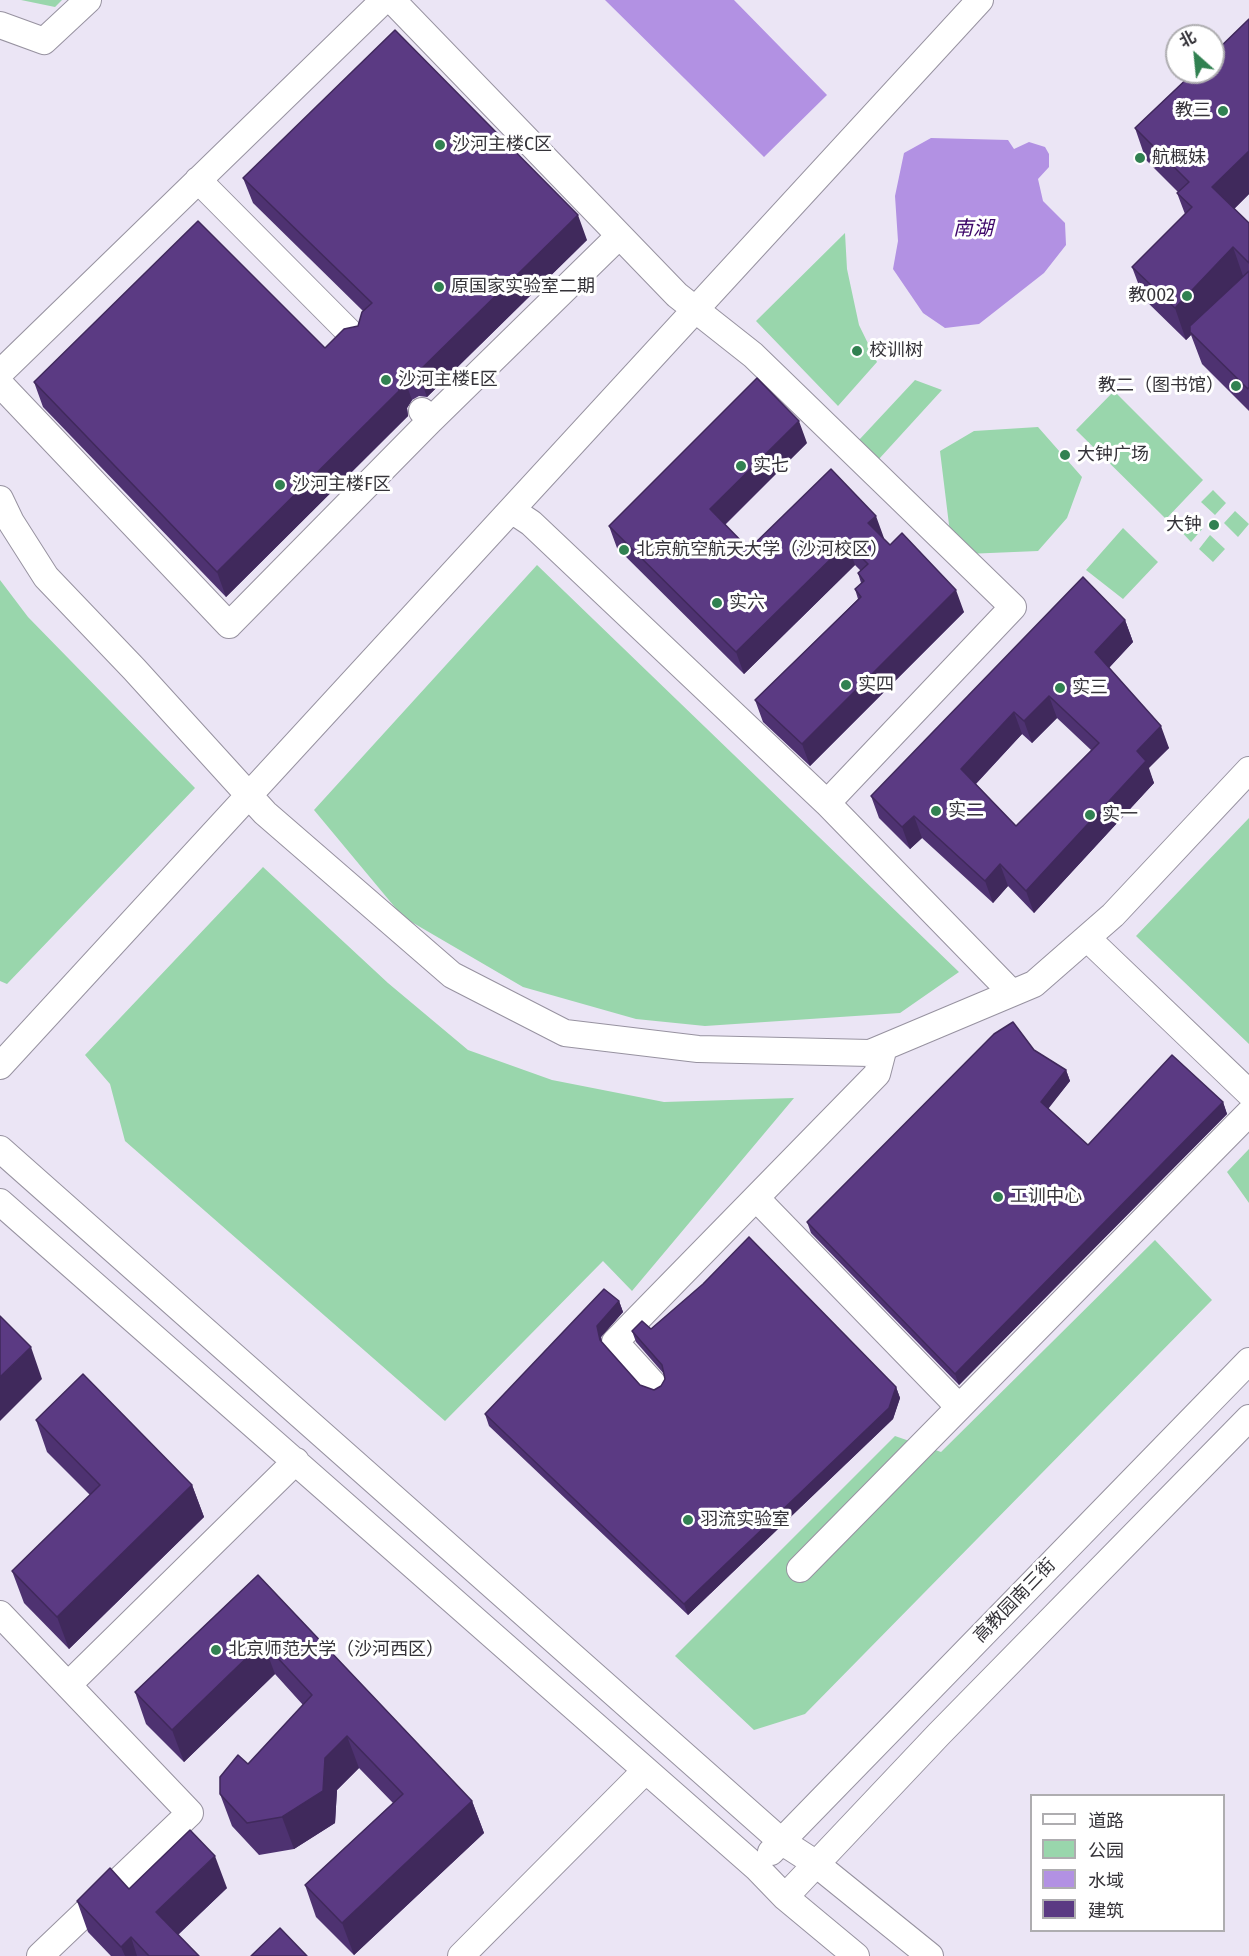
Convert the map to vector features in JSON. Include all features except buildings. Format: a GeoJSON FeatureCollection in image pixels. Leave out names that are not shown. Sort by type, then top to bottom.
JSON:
{"type":"FeatureCollection","features":[{"type":"Feature","properties":{"kind":"street"},"geometry":{"type":"LineString","coordinates":[[0,26],[44,41],[88,0]]}},
{"type":"Feature","properties":{"kind":"street"},"geometry":{"type":"LineString","coordinates":[[0,373],[384,0]]}},
{"type":"Feature","properties":{"kind":"street"},"geometry":{"type":"LineString","coordinates":[[392,0],[677,295],[698,309],[753,355],[1014,607],[827,803]]}},
{"type":"Feature","properties":{"kind":"street"},"geometry":{"type":"LineString","coordinates":[[0,1066],[698,309],[966,5]]}},
{"type":"Feature","properties":{"kind":"street"},"geometry":{"type":"LineString","coordinates":[[198,180],[357,340]]}},
{"type":"Feature","properties":{"kind":"street"},"geometry":{"type":"LineString","coordinates":[[0,384],[229,625],[427,415],[620,236]]}},
{"type":"Feature","properties":{"kind":"street"},"geometry":{"type":"LineString","coordinates":[[0,499],[10,522],[46,577],[265,813],[452,975],[565,1034],[698,1049],[870,1053],[1034,984],[1113,915],[1249,770]]}},
{"type":"Feature","properties":{"kind":"street"},"geometry":{"type":"LineString","coordinates":[[513,510],[531,523],[827,803],[1012,993]]}},
{"type":"Feature","properties":{"kind":"street"},"geometry":{"type":"LineString","coordinates":[[1087,938],[1249,1093]]}},
{"type":"Feature","properties":{"kind":"street"},"geometry":{"type":"LineString","coordinates":[[655,1386],[615,1342],[877,1074],[885,1047]]}},
{"type":"Feature","properties":{"kind":"street"},"geometry":{"type":"LineString","coordinates":[[800,1569],[1249,1113]]}},
{"type":"Feature","properties":{"kind":"street"},"geometry":{"type":"LineString","coordinates":[[0,1149],[781,1841],[815,1863],[930,1956]]}},
{"type":"Feature","properties":{"kind":"street"},"geometry":{"type":"LineString","coordinates":[[756,1198],[959,1407]]}},
{"type":"Feature","properties":{"kind":"street"},"geometry":{"type":"LineString","coordinates":[[0,1202],[757,1868],[785,1897],[856,1956]]}},
{"type":"Feature","properties":{"kind":"street","name":"高教园南三街"},"geometry":{"type":"LineString","coordinates":[[757,1868],[1249,1361]]}},
{"type":"Feature","properties":{"kind":"street"},"geometry":{"type":"LineString","coordinates":[[785,1897],[815,1863],[1249,1418]]}},
{"type":"Feature","properties":{"kind":"street"},"geometry":{"type":"LineString","coordinates":[[68,1685],[296,1461]]}},
{"type":"Feature","properties":{"kind":"street"},"geometry":{"type":"LineString","coordinates":[[0,1614],[190,1813],[44,1955]]}},
{"type":"Feature","properties":{"kind":"street"},"geometry":{"type":"LineString","coordinates":[[460,1956],[645,1771]]}},
{"type":"Feature","properties":{"kind":"green space"},"geometry":{"type":"Polygon","coordinates":[[[21,0],[62,0],[55,7],[21,0]]]}},
{"type":"Feature","properties":{"kind":"green space"},"geometry":{"type":"Polygon","coordinates":[[[845,233],[847,269],[859,325],[877,362],[838,406],[756,321],[845,233]]]}},
{"type":"Feature","properties":{"kind":"green space"},"geometry":{"type":"Polygon","coordinates":[[[915,380],[942,390],[879,459],[859,440],[915,380]]]}},
{"type":"Feature","properties":{"kind":"green space"},"geometry":{"type":"Polygon","coordinates":[[[1114,391],[1203,480],[1166,519],[1076,430],[1114,391]]]}},
{"type":"Feature","properties":{"kind":"green space"},"geometry":{"type":"Polygon","coordinates":[[[1038,427],[1082,477],[1067,518],[1038,551],[966,554],[950,533],[940,451],[974,431],[1038,427]]]}},
{"type":"Feature","properties":{"kind":"green space"},"geometry":{"type":"Polygon","coordinates":[[[1213,490],[1226,503],[1215,515],[1201,502],[1213,490]]]}},
{"type":"Feature","properties":{"kind":"green space"},"geometry":{"type":"Polygon","coordinates":[[[1235,511],[1249,524],[1238,537],[1224,523],[1235,511]]]}},
{"type":"Feature","properties":{"kind":"green space"},"geometry":{"type":"Polygon","coordinates":[[[1188,513],[1203,528],[1191,542],[1176,526],[1188,513]]]}},
{"type":"Feature","properties":{"kind":"green space"},"geometry":{"type":"Polygon","coordinates":[[[1123,528],[1158,562],[1123,599],[1086,570],[1123,528]]]}},
{"type":"Feature","properties":{"kind":"green space"},"geometry":{"type":"Polygon","coordinates":[[[1210,535],[1225,549],[1213,562],[1199,549],[1210,535]]]}},
{"type":"Feature","properties":{"kind":"green space"},"geometry":{"type":"Polygon","coordinates":[[[537,565],[959,972],[900,1013],[705,1026],[636,1019],[523,987],[403,917],[314,810],[537,565]]]}},
{"type":"Feature","properties":{"kind":"green space"},"geometry":{"type":"Polygon","coordinates":[[[0,580],[28,617],[195,788],[7,984],[0,981],[0,580]]]}},
{"type":"Feature","properties":{"kind":"green space"},"geometry":{"type":"Polygon","coordinates":[[[1249,818],[1249,1044],[1136,936],[1249,818]]]}},
{"type":"Feature","properties":{"kind":"green space"},"geometry":{"type":"Polygon","coordinates":[[[263,867],[388,983],[468,1050],[552,1080],[664,1102],[794,1098],[632,1291],[603,1261],[445,1421],[125,1141],[110,1084],[85,1055],[263,867]]]}},
{"type":"Feature","properties":{"kind":"green space"},"geometry":{"type":"Polygon","coordinates":[[[1249,1149],[1249,1203],[1227,1172],[1249,1149]]]}},
{"type":"Feature","properties":{"kind":"green space"},"geometry":{"type":"Polygon","coordinates":[[[1155,1240],[1212,1300],[805,1714],[754,1730],[675,1656],[895,1436],[941,1452],[1155,1240]]]}},
{"type":"Feature","properties":{"kind":"water"},"geometry":{"type":"Polygon","coordinates":[[[605,0],[734,0],[827,95],[764,157],[605,0]]]}},
{"type":"Feature","properties":{"kind":"water","name":"南湖"},"geometry":{"type":"Polygon","coordinates":[[[931,138],[1008,140],[1014,149],[1029,142],[1045,147],[1049,154],[1049,167],[1038,179],[1043,201],[1065,223],[1066,245],[1044,273],[979,324],[945,328],[923,313],[893,269],[898,241],[895,196],[904,153],[931,138]]]}},
{"type":"Feature","properties":{"kind":"place","name":"教三"},"geometry":{"type":"Point","coordinates":[1223,111]}},
{"type":"Feature","properties":{"kind":"place","name":"沙河主楼C区"},"geometry":{"type":"Point","coordinates":[440,145]}},
{"type":"Feature","properties":{"kind":"place","name":"航概妹"},"geometry":{"type":"Point","coordinates":[1140,158]}},
{"type":"Feature","properties":{"kind":"place","name":"原国家实验室二期"},"geometry":{"type":"Point","coordinates":[439,287]}},
{"type":"Feature","properties":{"kind":"place","name":"教002"},"geometry":{"type":"Point","coordinates":[1187,296]}},
{"type":"Feature","properties":{"kind":"place","name":"校训树"},"geometry":{"type":"Point","coordinates":[857,351]}},
{"type":"Feature","properties":{"kind":"place","name":"沙河主楼E区"},"geometry":{"type":"Point","coordinates":[386,380]}},
{"type":"Feature","properties":{"kind":"place","name":"教二（图书馆）"},"geometry":{"type":"Point","coordinates":[1236,386]}},
{"type":"Feature","properties":{"kind":"place","name":"大钟广场"},"geometry":{"type":"Point","coordinates":[1065,455]}},
{"type":"Feature","properties":{"kind":"place","name":"实七"},"geometry":{"type":"Point","coordinates":[741,466]}},
{"type":"Feature","properties":{"kind":"place","name":"沙河主楼F区"},"geometry":{"type":"Point","coordinates":[280,485]}},
{"type":"Feature","properties":{"kind":"place","name":"大钟"},"geometry":{"type":"Point","coordinates":[1214,525]}},
{"type":"Feature","properties":{"kind":"place","name":"北京航空航天大学（沙河校区）"},"geometry":{"type":"Point","coordinates":[624,550]}},
{"type":"Feature","properties":{"kind":"place","name":"实六"},"geometry":{"type":"Point","coordinates":[717,603]}},
{"type":"Feature","properties":{"kind":"place","name":"实四"},"geometry":{"type":"Point","coordinates":[846,685]}},
{"type":"Feature","properties":{"kind":"place","name":"实三"},"geometry":{"type":"Point","coordinates":[1060,688]}},
{"type":"Feature","properties":{"kind":"place","name":"实二"},"geometry":{"type":"Point","coordinates":[936,811]}},
{"type":"Feature","properties":{"kind":"place","name":"实一"},"geometry":{"type":"Point","coordinates":[1090,815]}},
{"type":"Feature","properties":{"kind":"place","name":"工训中心"},"geometry":{"type":"Point","coordinates":[998,1197]}},
{"type":"Feature","properties":{"kind":"place","name":"羽流实验室"},"geometry":{"type":"Point","coordinates":[688,1520]}},
{"type":"Feature","properties":{"kind":"place","name":"北京师范大学（沙河西区）"},"geometry":{"type":"Point","coordinates":[216,1650]}}]}
